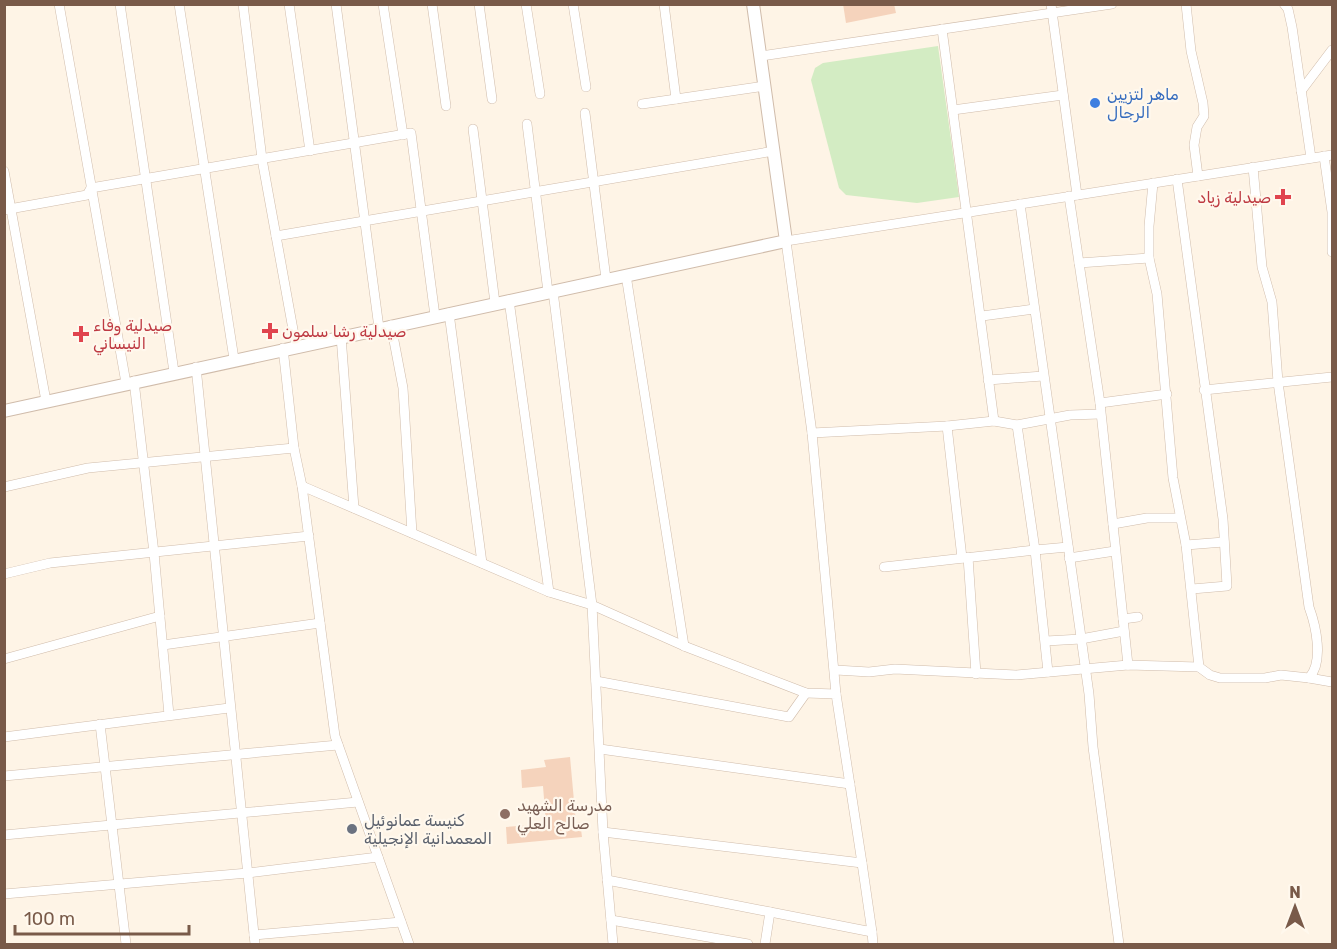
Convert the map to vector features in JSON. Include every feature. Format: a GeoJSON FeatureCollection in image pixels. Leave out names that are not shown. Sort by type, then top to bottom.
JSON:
{"type":"FeatureCollection","features":[{"type":"Feature","properties":{"kind":"street"},"geometry":{"type":"LineString","coordinates":[[59,4],[91,188],[144,462],[169,716]]}},
{"type":"Feature","properties":{"kind":"street"},"geometry":{"type":"LineString","coordinates":[[120,4],[174,372]]}},
{"type":"Feature","properties":{"kind":"street"},"geometry":{"type":"LineString","coordinates":[[179,4],[234,359]]}},
{"type":"Feature","properties":{"kind":"street"},"geometry":{"type":"LineString","coordinates":[[243,4],[262,159],[276,236],[290,347],[294,448],[302,486],[338,745],[409,945]]}},
{"type":"Feature","properties":{"kind":"street"},"geometry":{"type":"LineString","coordinates":[[289,4],[310,151]]}},
{"type":"Feature","properties":{"kind":"street"},"geometry":{"type":"LineString","coordinates":[[336,4],[365,221],[385,327],[403,388],[412,533]]}},
{"type":"Feature","properties":{"kind":"street"},"geometry":{"type":"LineString","coordinates":[[383,4],[403,135]]}},
{"type":"Feature","properties":{"kind":"street"},"geometry":{"type":"LineString","coordinates":[[432,4],[446,106]]}},
{"type":"Feature","properties":{"kind":"street"},"geometry":{"type":"LineString","coordinates":[[479,4],[492,99]]}},
{"type":"Feature","properties":{"kind":"street"},"geometry":{"type":"LineString","coordinates":[[526,4],[540,94]]}},
{"type":"Feature","properties":{"kind":"street"},"geometry":{"type":"LineString","coordinates":[[573,4],[586,87]]}},
{"type":"Feature","properties":{"kind":"street"},"geometry":{"type":"LineString","coordinates":[[664,4],[675,99]]}},
{"type":"Feature","properties":{"kind":"street"},"geometry":{"type":"LineString","coordinates":[[753,4],[812,433],[836,669],[836,694],[873,945]]}},
{"type":"Feature","properties":{"kind":"street"},"geometry":{"type":"LineString","coordinates":[[761,56],[942,29],[1052,9],[1112,4]]}},
{"type":"Feature","properties":{"kind":"street"},"geometry":{"type":"LineString","coordinates":[[1186,4],[1191,51],[1204,116],[1197,127],[1194,145],[1198,176]]}},
{"type":"Feature","properties":{"kind":"street"},"geometry":{"type":"LineString","coordinates":[[1284,4],[1290,18],[1311,158]]}},
{"type":"Feature","properties":{"kind":"street"},"geometry":{"type":"LineString","coordinates":[[1052,9],[1063,95],[1079,263],[1100,408],[1128,665]]}},
{"type":"Feature","properties":{"kind":"street"},"geometry":{"type":"LineString","coordinates":[[942,29],[982,316],[994,421]]}},
{"type":"Feature","properties":{"kind":"street"},"geometry":{"type":"LineString","coordinates":[[1301,91],[1332,50]]}},
{"type":"Feature","properties":{"kind":"street"},"geometry":{"type":"LineString","coordinates":[[642,104],[765,86]]}},
{"type":"Feature","properties":{"kind":"street"},"geometry":{"type":"LineString","coordinates":[[953,110],[1063,95]]}},
{"type":"Feature","properties":{"kind":"street"},"geometry":{"type":"LineString","coordinates":[[585,112],[606,279]]}},
{"type":"Feature","properties":{"kind":"street"},"geometry":{"type":"LineString","coordinates":[[527,124],[592,606],[603,832],[613,945]]}},
{"type":"Feature","properties":{"kind":"street"},"geometry":{"type":"LineString","coordinates":[[473,129],[495,303]]}},
{"type":"Feature","properties":{"kind":"street"},"geometry":{"type":"LineString","coordinates":[[91,188],[411,133],[435,316]]}},
{"type":"Feature","properties":{"kind":"street"},"geometry":{"type":"LineString","coordinates":[[276,236],[774,151]]}},
{"type":"Feature","properties":{"kind":"street"},"geometry":{"type":"LineString","coordinates":[[4,411],[195,367],[786,241],[1328,156],[1332,252]]}},
{"type":"Feature","properties":{"kind":"street"},"geometry":{"type":"LineString","coordinates":[[1253,167],[1262,267],[1272,302],[1278,382],[1299,547],[1309,607],[1315,623],[1317,662],[1309,678]]}},
{"type":"Feature","properties":{"kind":"street"},"geometry":{"type":"LineString","coordinates":[[4,171],[8,209],[45,401]]}},
{"type":"Feature","properties":{"kind":"street"},"geometry":{"type":"LineString","coordinates":[[1177,179],[1224,542],[1227,586],[1192,589]]}},
{"type":"Feature","properties":{"kind":"street"},"geometry":{"type":"LineString","coordinates":[[1153,183],[1149,258],[1157,294],[1180,518],[1192,589],[1199,667]]}},
{"type":"Feature","properties":{"kind":"street"},"geometry":{"type":"LineString","coordinates":[[8,209],[87,195],[91,188]]}},
{"type":"Feature","properties":{"kind":"street"},"geometry":{"type":"LineString","coordinates":[[1020,204],[1081,639],[1119,945]]}},
{"type":"Feature","properties":{"kind":"street"},"geometry":{"type":"LineString","coordinates":[[1079,263],[1149,258]]}},
{"type":"Feature","properties":{"kind":"street"},"geometry":{"type":"LineString","coordinates":[[626,275],[684,646]]}},
{"type":"Feature","properties":{"kind":"street"},"geometry":{"type":"LineString","coordinates":[[508,300],[549,592]]}},
{"type":"Feature","properties":{"kind":"street"},"geometry":{"type":"LineString","coordinates":[[982,316],[1034,309]]}},
{"type":"Feature","properties":{"kind":"street"},"geometry":{"type":"LineString","coordinates":[[449,313],[483,563]]}},
{"type":"Feature","properties":{"kind":"street"},"geometry":{"type":"LineString","coordinates":[[341,336],[354,508]]}},
{"type":"Feature","properties":{"kind":"street"},"geometry":{"type":"LineString","coordinates":[[195,367],[254,940],[401,922]]}},
{"type":"Feature","properties":{"kind":"street"},"geometry":{"type":"LineString","coordinates":[[988,380],[1043,376]]}},
{"type":"Feature","properties":{"kind":"street"},"geometry":{"type":"LineString","coordinates":[[1204,390],[1332,377]]}},
{"type":"Feature","properties":{"kind":"street"},"geometry":{"type":"LineString","coordinates":[[812,433],[947,426],[994,421],[1017,425],[1167,394]]}},
{"type":"Feature","properties":{"kind":"street"},"geometry":{"type":"LineString","coordinates":[[1017,425],[1035,550],[1048,672]]}},
{"type":"Feature","properties":{"kind":"street"},"geometry":{"type":"LineString","coordinates":[[947,426],[965,558],[975,674]]}},
{"type":"Feature","properties":{"kind":"street"},"geometry":{"type":"LineString","coordinates":[[4,487],[88,468],[294,448]]}},
{"type":"Feature","properties":{"kind":"street"},"geometry":{"type":"LineString","coordinates":[[302,486],[549,592],[592,606],[684,646],[806,693],[836,694]]}},
{"type":"Feature","properties":{"kind":"street"},"geometry":{"type":"LineString","coordinates":[[1113,524],[1147,518],[1180,518]]}},
{"type":"Feature","properties":{"kind":"street"},"geometry":{"type":"LineString","coordinates":[[4,574],[50,563],[214,548],[309,536]]}},
{"type":"Feature","properties":{"kind":"street"},"geometry":{"type":"LineString","coordinates":[[1186,544],[1224,542]]}},
{"type":"Feature","properties":{"kind":"street"},"geometry":{"type":"LineString","coordinates":[[884,567],[1068,548]]}},
{"type":"Feature","properties":{"kind":"street"},"geometry":{"type":"LineString","coordinates":[[1069,558],[1115,551]]}},
{"type":"Feature","properties":{"kind":"street"},"geometry":{"type":"LineString","coordinates":[[4,659],[160,616]]}},
{"type":"Feature","properties":{"kind":"street"},"geometry":{"type":"LineString","coordinates":[[1123,619],[1138,617]]}},
{"type":"Feature","properties":{"kind":"street"},"geometry":{"type":"LineString","coordinates":[[163,645],[320,623]]}},
{"type":"Feature","properties":{"kind":"street"},"geometry":{"type":"LineString","coordinates":[[1046,641],[1081,639],[1124,631]]}},
{"type":"Feature","properties":{"kind":"street"},"geometry":{"type":"LineString","coordinates":[[836,669],[869,672],[895,669],[975,674],[1048,672],[1128,665],[1199,667],[1210,675],[1220,678],[1265,678],[1281,675],[1332,682]]}},
{"type":"Feature","properties":{"kind":"street"},"geometry":{"type":"LineString","coordinates":[[596,681],[789,717],[806,693]]}},
{"type":"Feature","properties":{"kind":"street"},"geometry":{"type":"LineString","coordinates":[[4,737],[230,708]]}},
{"type":"Feature","properties":{"kind":"street"},"geometry":{"type":"LineString","coordinates":[[100,724],[126,945]]}},
{"type":"Feature","properties":{"kind":"street"},"geometry":{"type":"LineString","coordinates":[[4,776],[338,745]]}},
{"type":"Feature","properties":{"kind":"street"},"geometry":{"type":"LineString","coordinates":[[600,749],[850,784]]}},
{"type":"Feature","properties":{"kind":"street"},"geometry":{"type":"LineString","coordinates":[[4,835],[358,802]]}},
{"type":"Feature","properties":{"kind":"street"},"geometry":{"type":"LineString","coordinates":[[603,832],[862,863]]}},
{"type":"Feature","properties":{"kind":"street"},"geometry":{"type":"LineString","coordinates":[[4,894],[248,873],[378,857]]}},
{"type":"Feature","properties":{"kind":"street"},"geometry":{"type":"LineString","coordinates":[[607,880],[872,932]]}},
{"type":"Feature","properties":{"kind":"street"},"geometry":{"type":"LineString","coordinates":[[765,945],[770,912]]}},
{"type":"Feature","properties":{"kind":"street"},"geometry":{"type":"LineString","coordinates":[[611,920],[748,945]]}},
{"type":"Feature","properties":{"kind":"green space"},"geometry":{"type":"Polygon","coordinates":[[[938,46],[959,197],[917,203],[846,195],[839,188],[811,80],[815,68],[823,63],[938,46]]]}},
{"type":"Feature","properties":{"kind":"building"},"geometry":{"type":"Polygon","coordinates":[[[843,4],[894,4],[896,13],[846,23],[843,4]]]}},
{"type":"Feature","properties":{"kind":"building"},"geometry":{"type":"Polygon","coordinates":[[[570,757],[576,823],[580,822],[582,837],[507,844],[506,827],[546,824],[543,786],[522,788],[521,770],[546,767],[544,760],[570,757]]]}},
{"type":"Feature","properties":{"kind":"place","name":"ماهر لتزيين الرجال"},"geometry":{"type":"Point","coordinates":[1095,103]}},
{"type":"Feature","properties":{"kind":"place","name":"صيدلية زياد"},"geometry":{"type":"Point","coordinates":[1283,197]}},
{"type":"Feature","properties":{"kind":"place","name":"صيدلية رشا سلمون"},"geometry":{"type":"Point","coordinates":[270,331]}},
{"type":"Feature","properties":{"kind":"place","name":"صيدلية وفاء النيساني"},"geometry":{"type":"Point","coordinates":[81,334]}},
{"type":"Feature","properties":{"kind":"place","name":"مدرسة الشهيد صالح العلي"},"geometry":{"type":"Point","coordinates":[505,814]}},
{"type":"Feature","properties":{"kind":"place","name":"كنيسة عمانوئيل المعمدانية الإنجيلية"},"geometry":{"type":"Point","coordinates":[352,829]}}]}
